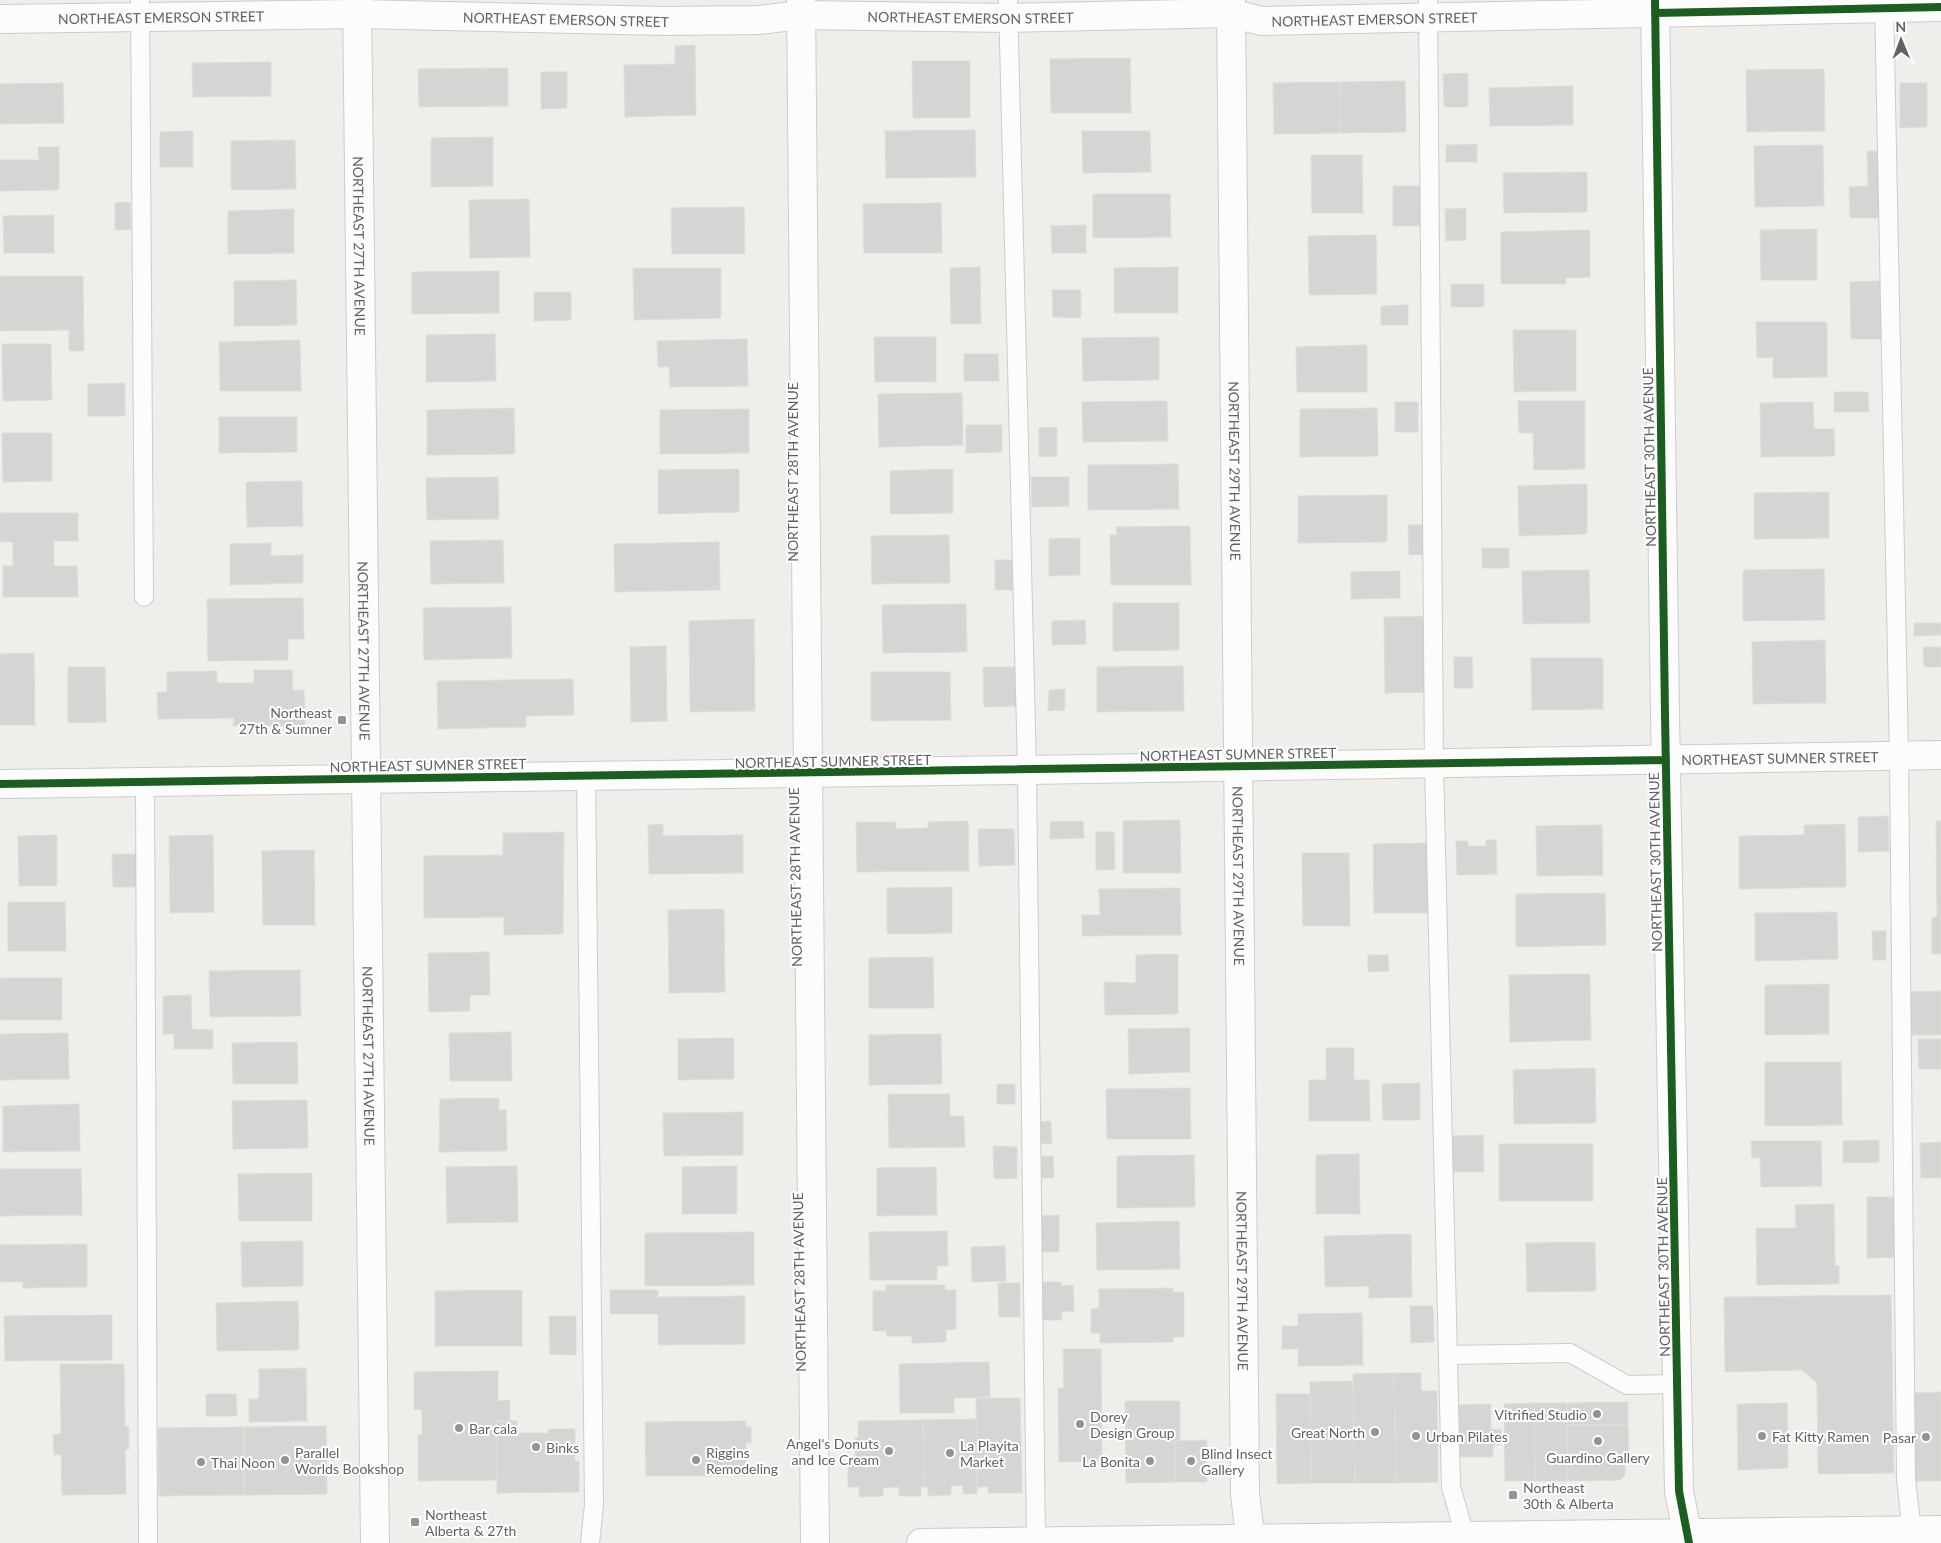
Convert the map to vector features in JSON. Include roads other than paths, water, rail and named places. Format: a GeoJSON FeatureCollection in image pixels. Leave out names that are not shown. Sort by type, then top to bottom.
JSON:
{"type":"FeatureCollection","features":[{"type":"Feature","properties":{"kind":"street","name":"NORTHEAST EMERSON STREET"},"geometry":{"type":"LineString","coordinates":[[0,19],[140,8],[357,7],[665,21],[758,20],[801,8],[1008,9],[1231,6],[1260,21],[1428,9],[1884,4],[1941,7]]}},
{"type":"Feature","properties":{"kind":"street","name":"NORTHEAST 29TH AVENUE"},"geometry":{"type":"LineString","coordinates":[[1231,6],[1245,1494],[1251,1541]]}},
{"type":"Feature","properties":{"kind":"street","name":"NORTHEAST 30TH AVENUE"},"geometry":{"type":"LineString","coordinates":[[1655,6],[1679,1491],[1688,1538]]}},
{"type":"Feature","properties":{"kind":"street","name":"NORTHEAST 27TH AVENUE"},"geometry":{"type":"LineString","coordinates":[[357,7],[375,1543]]}},
{"type":"Feature","properties":{"kind":"street","name":"NORTHEAST 28TH AVENUE"},"geometry":{"type":"LineString","coordinates":[[801,8],[814,1543]]}},
{"type":"Feature","properties":{"kind":"street","name":"NORTHEAST SUMNER STREET"},"geometry":{"type":"LineString","coordinates":[[0,784],[806,774],[1941,755]]}},
{"type":"Feature","properties":{"kind":"street"},"geometry":{"type":"LineString","coordinates":[[921,1543],[1913,1537],[1941,1530]]}},
{"type":"Feature","properties":{"kind":"lane"},"geometry":{"type":"LineString","coordinates":[[1884,4],[1899,756],[1906,1479],[1913,1537]]}},
{"type":"Feature","properties":{"kind":"lane"},"geometry":{"type":"LineString","coordinates":[[140,8],[144,597]]}},
{"type":"Feature","properties":{"kind":"lane"},"geometry":{"type":"LineString","coordinates":[[1008,9],[1027,770],[1036,1542]]}},
{"type":"Feature","properties":{"kind":"lane"},"geometry":{"type":"LineString","coordinates":[[1428,9],[1434,764],[1451,1486],[1466,1539]]}},
{"type":"Feature","properties":{"kind":"lane"},"geometry":{"type":"LineString","coordinates":[[586,776],[594,1505],[590,1543]]}},
{"type":"Feature","properties":{"kind":"lane"},"geometry":{"type":"LineString","coordinates":[[145,782],[148,1543]]}},
{"type":"Feature","properties":{"kind":"lane"},"geometry":{"type":"LineString","coordinates":[[1448,1356],[1570,1353],[1627,1385],[1677,1384]]}},
{"type":"Feature","properties":{"kind":"place","name":"Northeast 27th & Sumner"},"geometry":{"type":"Point","coordinates":[342,720]}},
{"type":"Feature","properties":{"kind":"place","name":"Vitrified Studio"},"geometry":{"type":"Point","coordinates":[1597,1414]}},
{"type":"Feature","properties":{"kind":"place","name":"Dorey Design Group"},"geometry":{"type":"Point","coordinates":[1080,1424]}},
{"type":"Feature","properties":{"kind":"place","name":"Bar cala"},"geometry":{"type":"Point","coordinates":[459,1428]}},
{"type":"Feature","properties":{"kind":"place","name":"Great North"},"geometry":{"type":"Point","coordinates":[1375,1432]}},
{"type":"Feature","properties":{"kind":"place","name":"Urban Pilates"},"geometry":{"type":"Point","coordinates":[1416,1436]}},
{"type":"Feature","properties":{"kind":"place","name":"Fat Kitty Ramen"},"geometry":{"type":"Point","coordinates":[1762,1436]}},
{"type":"Feature","properties":{"kind":"place","name":"Pasar"},"geometry":{"type":"Point","coordinates":[1926,1437]}},
{"type":"Feature","properties":{"kind":"place","name":"Guardino Gallery"},"geometry":{"type":"Point","coordinates":[1598,1441]}},
{"type":"Feature","properties":{"kind":"place","name":"Binks"},"geometry":{"type":"Point","coordinates":[536,1447]}},
{"type":"Feature","properties":{"kind":"place","name":"Angel's Donuts and Ice Cream"},"geometry":{"type":"Point","coordinates":[889,1451]}},
{"type":"Feature","properties":{"kind":"place","name":"La Playita Market"},"geometry":{"type":"Point","coordinates":[950,1453]}},
{"type":"Feature","properties":{"kind":"place","name":"Parallel Worlds Bookshop"},"geometry":{"type":"Point","coordinates":[285,1460]}},
{"type":"Feature","properties":{"kind":"place","name":"Riggins Remodeling"},"geometry":{"type":"Point","coordinates":[696,1460]}},
{"type":"Feature","properties":{"kind":"place","name":"La Bonita"},"geometry":{"type":"Point","coordinates":[1150,1461]}},
{"type":"Feature","properties":{"kind":"place","name":"Blind Insect Gallery"},"geometry":{"type":"Point","coordinates":[1191,1461]}},
{"type":"Feature","properties":{"kind":"place","name":"Thai Noon"},"geometry":{"type":"Point","coordinates":[201,1462]}},
{"type":"Feature","properties":{"kind":"place","name":"Northeast 30th & Alberta"},"geometry":{"type":"Point","coordinates":[1513,1495]}},
{"type":"Feature","properties":{"kind":"place","name":"Northeast Alberta & 27th"},"geometry":{"type":"Point","coordinates":[415,1522]}}]}
